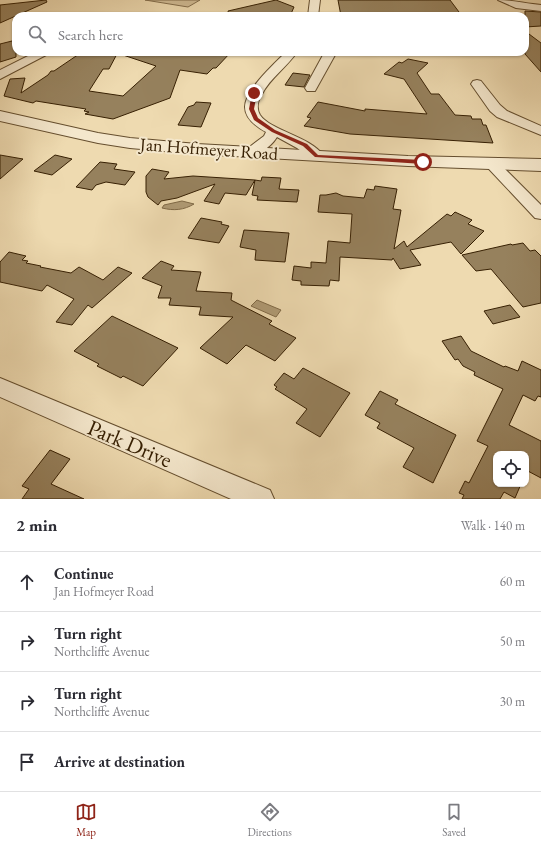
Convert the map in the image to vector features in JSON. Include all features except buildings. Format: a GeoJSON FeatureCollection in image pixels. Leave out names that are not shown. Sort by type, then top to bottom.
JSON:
{"type":"FeatureCollection","features":[{"type":"Feature","properties":{"kind":"street"},"geometry":{"type":"LineString","coordinates":[[314,12],[315,0]]}},
{"type":"Feature","properties":{"kind":"street"},"geometry":{"type":"LineString","coordinates":[[503,0],[519,6],[541,8]]}},
{"type":"Feature","properties":{"kind":"street"},"geometry":{"type":"LineString","coordinates":[[0,75],[36,56]]}},
{"type":"Feature","properties":{"kind":"street"},"geometry":{"type":"LineString","coordinates":[[288,56],[257,89],[253,98],[252,109],[254,116],[274,131],[305,145],[317,156]]}},
{"type":"Feature","properties":{"kind":"street"},"geometry":{"type":"LineString","coordinates":[[311,88],[328,56]]}},
{"type":"Feature","properties":{"kind":"street"},"geometry":{"type":"LineString","coordinates":[[478,84],[495,108],[502,114],[541,132]]}},
{"type":"Feature","properties":{"kind":"street","name":"Jan Hofmeyer Road"},"geometry":{"type":"LineString","coordinates":[[0,116],[74,133],[130,143],[317,156],[493,165],[541,165]]}},
{"type":"Feature","properties":{"kind":"street"},"geometry":{"type":"LineString","coordinates":[[250,152],[269,139],[274,131]]}},
{"type":"Feature","properties":{"kind":"street"},"geometry":{"type":"LineString","coordinates":[[493,165],[541,214]]}},
{"type":"Feature","properties":{"kind":"street","name":"Park Drive"},"geometry":{"type":"LineString","coordinates":[[0,387],[261,499]]}},
{"type":"Feature","properties":{"kind":"shaded area"},"geometry":{"type":"Polygon","coordinates":[[[145,0],[200,0],[188,7],[145,0]]]}},
{"type":"Feature","properties":{"kind":"shaded area"},"geometry":{"type":"Polygon","coordinates":[[[182,201],[194,204],[186,208],[179,209],[162,208],[164,205],[182,201]]]}},
{"type":"Feature","properties":{"kind":"shaded area"},"geometry":{"type":"Polygon","coordinates":[[[257,300],[281,310],[276,317],[251,306],[257,300]]]}},
{"type":"Feature","properties":{"kind":"route"},"geometry":{"type":"LineString","coordinates":[[254,93],[252,109],[256,119],[274,131],[305,145],[317,156],[423,162]]}}]}
